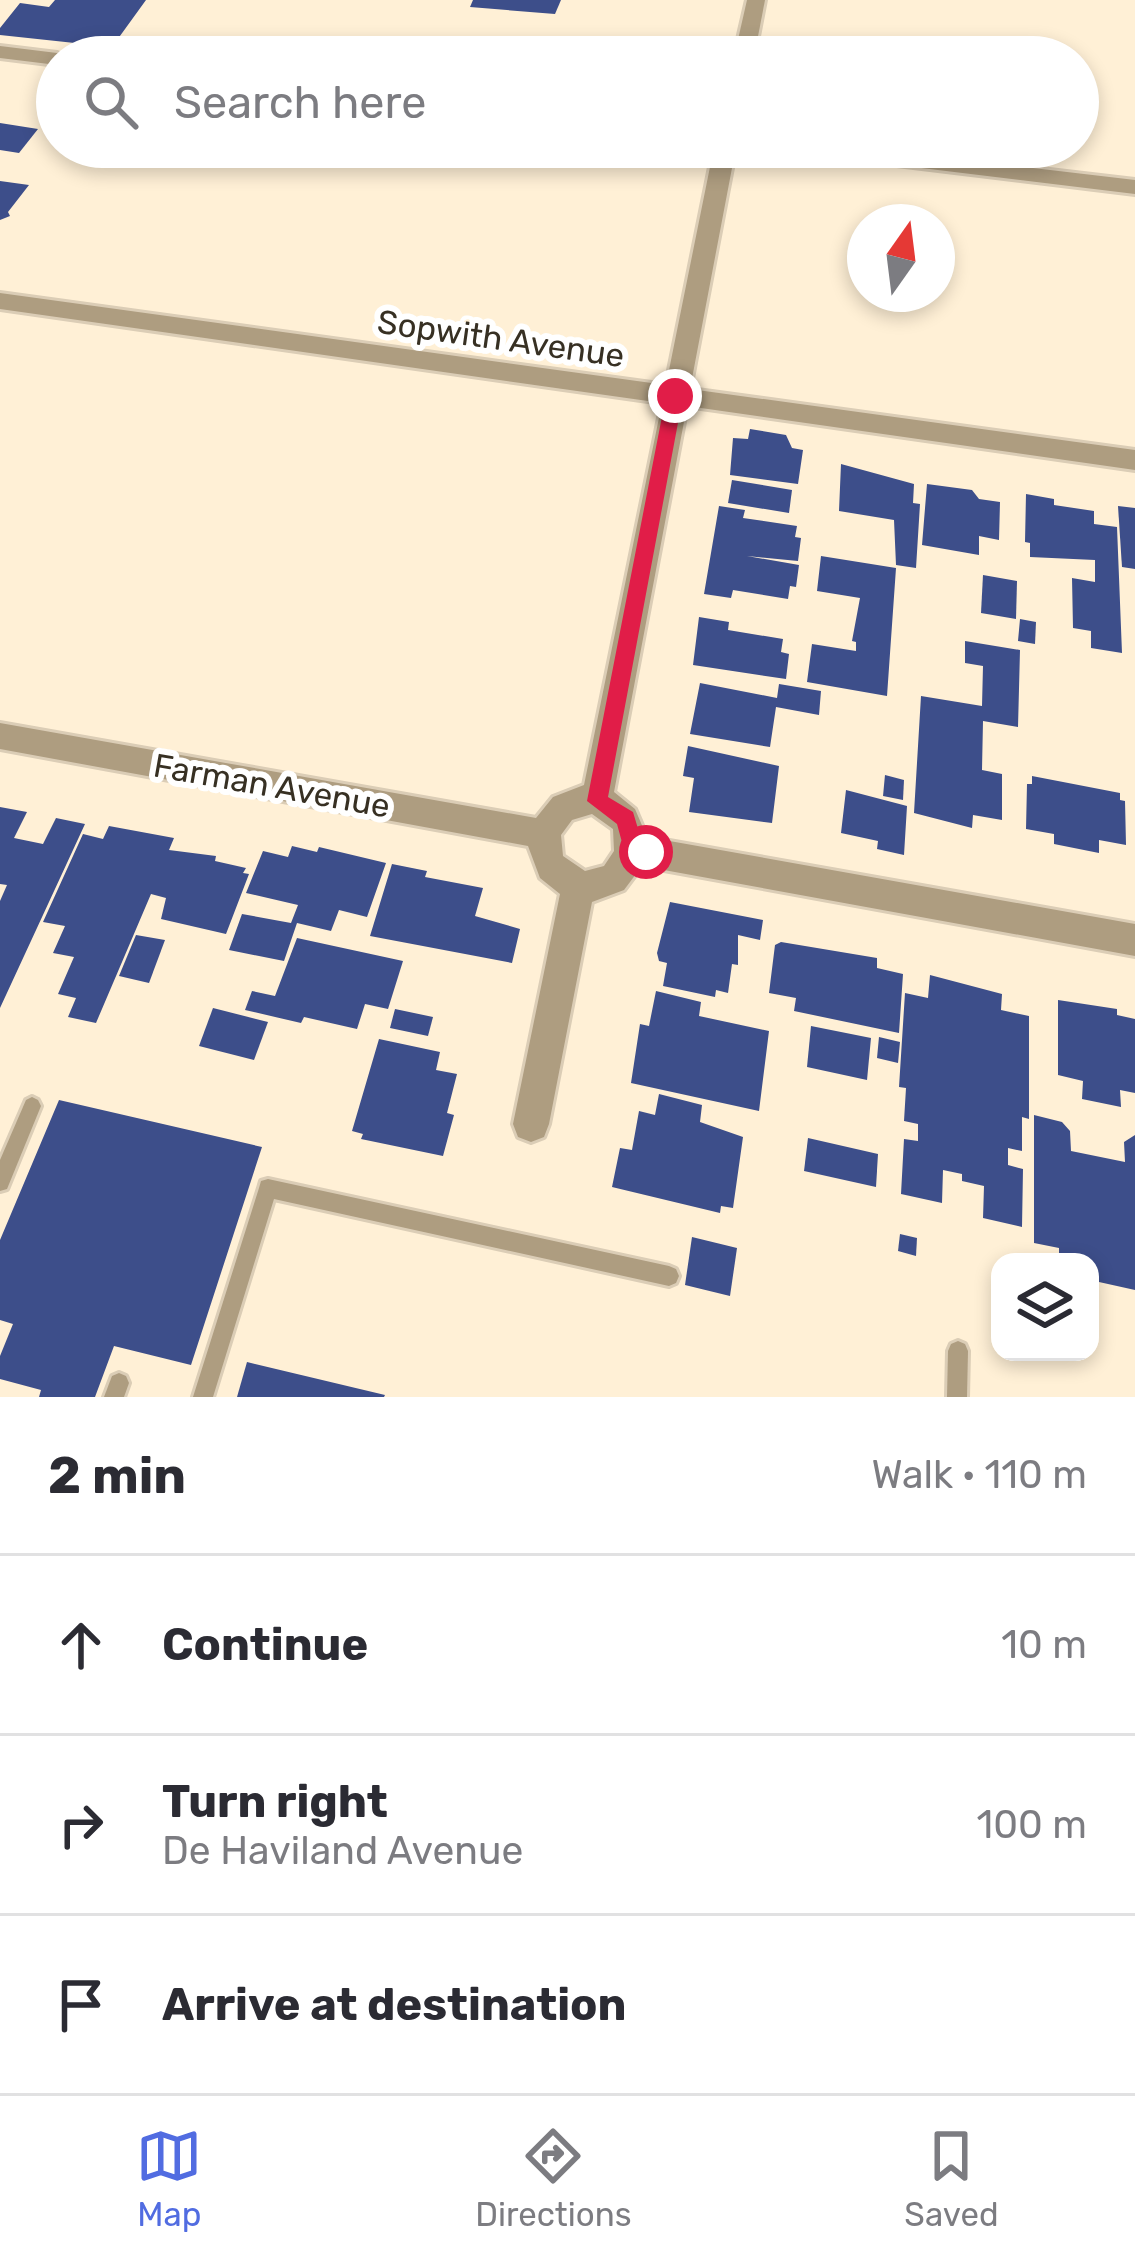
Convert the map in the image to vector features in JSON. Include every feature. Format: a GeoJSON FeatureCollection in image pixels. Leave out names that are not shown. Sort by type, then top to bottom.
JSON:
{"type":"FeatureCollection","features":[{"type":"Feature","properties":{"kind":"street"},"geometry":{"type":"LineString","coordinates":[[748,36],[755,0]]}},
{"type":"Feature","properties":{"kind":"street"},"geometry":{"type":"LineString","coordinates":[[0,52],[36,56]]}},
{"type":"Feature","properties":{"kind":"street"},"geometry":{"type":"LineString","coordinates":[[597,801],[721,168]]}},
{"type":"Feature","properties":{"kind":"street"},"geometry":{"type":"LineString","coordinates":[[975,168],[1135,187]]}},
{"type":"Feature","properties":{"kind":"street","name":"Sopwith Avenue"},"geometry":{"type":"LineString","coordinates":[[0,301],[1135,460]]}},
{"type":"Feature","properties":{"kind":"street","name":"Farman Avenue"},"geometry":{"type":"LineString","coordinates":[[0,736],[543,834]]}},
{"type":"Feature","properties":{"kind":"street"},"geometry":{"type":"LineString","coordinates":[[597,801],[626,818],[634,850],[623,870],[611,879],[579,884],[555,872],[547,860],[543,834],[555,812],[578,802],[597,801]]}},
{"type":"Feature","properties":{"kind":"street"},"geometry":{"type":"LineString","coordinates":[[634,850],[1135,940]]}},
{"type":"Feature","properties":{"kind":"street"},"geometry":{"type":"LineString","coordinates":[[531,1124],[579,884]]}},
{"type":"Feature","properties":{"kind":"lane"},"geometry":{"type":"LineString","coordinates":[[0,1183],[32,1106]]}},
{"type":"Feature","properties":{"kind":"lane"},"geometry":{"type":"LineString","coordinates":[[203,1397],[268,1188],[669,1276]]}},
{"type":"Feature","properties":{"kind":"lane"},"geometry":{"type":"LineString","coordinates":[[957,1397],[958,1351]]}},
{"type":"Feature","properties":{"kind":"building"},"geometry":{"type":"Polygon","coordinates":[[[55,0],[146,0],[120,36],[0,35],[0,28],[20,3],[49,7],[55,0]]]}},
{"type":"Feature","properties":{"kind":"building"},"geometry":{"type":"Polygon","coordinates":[[[473,0],[561,0],[555,14],[470,7],[473,0]]]}},
{"type":"Feature","properties":{"kind":"building"},"geometry":{"type":"Polygon","coordinates":[[[0,123],[36,129],[19,153],[0,150],[0,123]]]}},
{"type":"Feature","properties":{"kind":"building"},"geometry":{"type":"Polygon","coordinates":[[[0,181],[29,185],[8,212],[10,216],[0,220],[0,181]]]}},
{"type":"Feature","properties":{"kind":"building"},"geometry":{"type":"Polygon","coordinates":[[[750,429],[786,435],[792,448],[803,450],[798,484],[730,475],[733,438],[748,439],[750,429]]]}},
{"type":"Feature","properties":{"kind":"building"},"geometry":{"type":"Polygon","coordinates":[[[841,464],[914,484],[913,503],[920,504],[916,568],[896,565],[894,520],[839,511],[841,464]]]}},
{"type":"Feature","properties":{"kind":"building"},"geometry":{"type":"Polygon","coordinates":[[[732,480],[792,490],[789,513],[728,503],[732,480]]]}},
{"type":"Feature","properties":{"kind":"building"},"geometry":{"type":"Polygon","coordinates":[[[927,484],[972,490],[979,499],[1000,502],[999,540],[979,536],[979,555],[922,545],[927,484]]]}},
{"type":"Feature","properties":{"kind":"building"},"geometry":{"type":"Polygon","coordinates":[[[1026,494],[1054,499],[1054,505],[1094,511],[1094,524],[1117,527],[1122,653],[1091,648],[1091,631],[1073,628],[1072,578],[1095,582],[1095,560],[1030,557],[1030,543],[1025,542],[1026,494]]]}},
{"type":"Feature","properties":{"kind":"building"},"geometry":{"type":"Polygon","coordinates":[[[719,506],[745,510],[743,518],[797,526],[795,537],[801,538],[798,561],[747,556],[799,565],[796,587],[790,586],[788,599],[733,590],[731,598],[704,594],[719,506]]]}},
{"type":"Feature","properties":{"kind":"building"},"geometry":{"type":"Polygon","coordinates":[[[1118,506],[1135,508],[1135,569],[1122,567],[1118,506]]]}},
{"type":"Feature","properties":{"kind":"building"},"geometry":{"type":"Polygon","coordinates":[[[821,556],[896,568],[887,696],[807,682],[812,644],[856,651],[852,641],[860,598],[817,591],[821,556]]]}},
{"type":"Feature","properties":{"kind":"building"},"geometry":{"type":"Polygon","coordinates":[[[983,575],[1017,581],[1016,619],[981,613],[983,575]]]}},
{"type":"Feature","properties":{"kind":"building"},"geometry":{"type":"Polygon","coordinates":[[[699,617],[729,622],[728,630],[783,639],[781,652],[789,654],[786,679],[693,665],[699,617]]]}},
{"type":"Feature","properties":{"kind":"building"},"geometry":{"type":"Polygon","coordinates":[[[1020,619],[1036,622],[1035,644],[1018,641],[1020,619]]]}},
{"type":"Feature","properties":{"kind":"building"},"geometry":{"type":"Polygon","coordinates":[[[965,641],[1020,650],[1018,727],[983,721],[982,770],[1002,774],[1002,820],[973,815],[972,828],[914,813],[921,696],[982,706],[983,666],[965,663],[965,641]]]}},
{"type":"Feature","properties":{"kind":"building"},"geometry":{"type":"Polygon","coordinates":[[[700,683],[777,698],[779,684],[821,691],[819,715],[776,707],[770,747],[690,734],[700,683]]]}},
{"type":"Feature","properties":{"kind":"building"},"geometry":{"type":"Polygon","coordinates":[[[688,746],[779,766],[772,823],[689,812],[694,778],[683,776],[688,746]]]}},
{"type":"Feature","properties":{"kind":"building"},"geometry":{"type":"Polygon","coordinates":[[[885,775],[904,780],[903,800],[883,796],[885,775]]]}},
{"type":"Feature","properties":{"kind":"building"},"geometry":{"type":"Polygon","coordinates":[[[1032,776],[1120,793],[1120,800],[1125,801],[1126,845],[1099,840],[1099,853],[1054,844],[1054,834],[1026,829],[1027,784],[1032,784],[1032,776]]]}},
{"type":"Feature","properties":{"kind":"building"},"geometry":{"type":"Polygon","coordinates":[[[846,790],[907,806],[904,855],[877,849],[878,841],[841,833],[846,790]]]}},
{"type":"Feature","properties":{"kind":"building"},"geometry":{"type":"Polygon","coordinates":[[[0,807],[27,812],[14,838],[43,844],[56,818],[85,824],[0,1008],[0,901],[7,885],[0,884],[0,807]]]}},
{"type":"Feature","properties":{"kind":"building"},"geometry":{"type":"Polygon","coordinates":[[[109,826],[174,838],[169,850],[216,856],[215,861],[246,868],[243,873],[249,874],[226,934],[161,919],[166,898],[151,894],[96,1023],[68,1017],[76,998],[58,994],[74,957],[53,953],[65,926],[43,922],[83,834],[103,839],[109,826]]]}},
{"type":"Feature","properties":{"kind":"building"},"geometry":{"type":"Polygon","coordinates":[[[292,846],[317,852],[319,847],[386,863],[367,917],[339,910],[331,931],[297,923],[284,961],[229,950],[242,914],[291,923],[298,905],[246,893],[263,851],[288,857],[292,846]]]}},
{"type":"Feature","properties":{"kind":"building"},"geometry":{"type":"Polygon","coordinates":[[[392,864],[427,871],[425,877],[483,888],[475,916],[520,929],[512,963],[370,936],[392,864]]]}},
{"type":"Feature","properties":{"kind":"building"},"geometry":{"type":"Polygon","coordinates":[[[670,902],[763,920],[760,940],[738,935],[738,965],[732,964],[728,993],[716,990],[715,997],[663,986],[667,963],[659,961],[657,953],[670,902]]]}},
{"type":"Feature","properties":{"kind":"building"},"geometry":{"type":"Polygon","coordinates":[[[136,935],[165,940],[149,983],[119,976],[136,935]]]}},
{"type":"Feature","properties":{"kind":"building"},"geometry":{"type":"Polygon","coordinates":[[[297,938],[403,961],[388,1009],[365,1004],[357,1029],[245,1010],[252,991],[275,996],[297,938]]]}},
{"type":"Feature","properties":{"kind":"building"},"geometry":{"type":"Polygon","coordinates":[[[781,942],[877,958],[877,968],[903,974],[899,1033],[794,1011],[796,998],[769,993],[775,945],[781,942]]]}},
{"type":"Feature","properties":{"kind":"building"},"geometry":{"type":"Polygon","coordinates":[[[930,975],[1002,994],[1001,1010],[1029,1016],[1029,1119],[1022,1117],[1022,1151],[1008,1148],[1008,1165],[1023,1169],[1022,1227],[983,1218],[984,1186],[962,1181],[962,1174],[943,1170],[942,1203],[901,1194],[904,1139],[918,1141],[918,1124],[904,1121],[906,1088],[899,1087],[905,993],[928,998],[930,975]]]}},
{"type":"Feature","properties":{"kind":"building"},"geometry":{"type":"Polygon","coordinates":[[[656,991],[701,1002],[699,1016],[769,1031],[759,1111],[631,1083],[640,1024],[649,1026],[656,991]]]}},
{"type":"Feature","properties":{"kind":"building"},"geometry":{"type":"Polygon","coordinates":[[[1058,1000],[1117,1009],[1117,1015],[1135,1019],[1135,1093],[1120,1090],[1121,1107],[1082,1099],[1083,1081],[1058,1075],[1058,1000]]]}},
{"type":"Feature","properties":{"kind":"building"},"geometry":{"type":"Polygon","coordinates":[[[213,1008],[268,1022],[254,1060],[199,1046],[213,1008]]]}},
{"type":"Feature","properties":{"kind":"building"},"geometry":{"type":"Polygon","coordinates":[[[395,1009],[433,1017],[428,1036],[390,1028],[395,1009]]]}},
{"type":"Feature","properties":{"kind":"building"},"geometry":{"type":"Polygon","coordinates":[[[811,1026],[871,1038],[867,1080],[807,1067],[811,1026]]]}},
{"type":"Feature","properties":{"kind":"building"},"geometry":{"type":"Polygon","coordinates":[[[879,1037],[900,1042],[898,1063],[877,1058],[879,1037]]]}},
{"type":"Feature","properties":{"kind":"building"},"geometry":{"type":"Polygon","coordinates":[[[379,1039],[440,1052],[436,1070],[457,1074],[447,1113],[454,1115],[443,1156],[361,1139],[363,1134],[352,1131],[379,1039]]]}},
{"type":"Feature","properties":{"kind":"building"},"geometry":{"type":"Polygon","coordinates":[[[659,1094],[702,1105],[700,1122],[743,1137],[733,1208],[721,1206],[720,1213],[612,1187],[620,1148],[632,1150],[639,1111],[655,1115],[659,1094]]]}},
{"type":"Feature","properties":{"kind":"building"},"geometry":{"type":"Polygon","coordinates":[[[59,1100],[262,1147],[191,1365],[114,1346],[95,1397],[39,1397],[41,1390],[0,1379],[0,1356],[13,1324],[0,1320],[0,1240],[59,1100]]]}},
{"type":"Feature","properties":{"kind":"building"},"geometry":{"type":"Polygon","coordinates":[[[1034,1115],[1062,1122],[1070,1131],[1071,1151],[1125,1162],[1124,1142],[1135,1135],[1135,1290],[1099,1282],[1099,1253],[1059,1253],[1059,1248],[1034,1243],[1034,1115]]]}},
{"type":"Feature","properties":{"kind":"building"},"geometry":{"type":"Polygon","coordinates":[[[808,1138],[878,1154],[876,1187],[804,1171],[808,1138]]]}},
{"type":"Feature","properties":{"kind":"building"},"geometry":{"type":"Polygon","coordinates":[[[900,1234],[917,1238],[916,1256],[898,1251],[900,1234]]]}},
{"type":"Feature","properties":{"kind":"building"},"geometry":{"type":"Polygon","coordinates":[[[692,1237],[737,1248],[730,1296],[685,1285],[692,1237]]]}},
{"type":"Feature","properties":{"kind":"building"},"geometry":{"type":"Polygon","coordinates":[[[247,1362],[385,1395],[237,1397],[247,1362]]]}},
{"type":"Feature","properties":{"kind":"route"},"geometry":{"type":"LineString","coordinates":[[646,852],[634,850],[626,818],[597,801],[675,396]]}}]}
